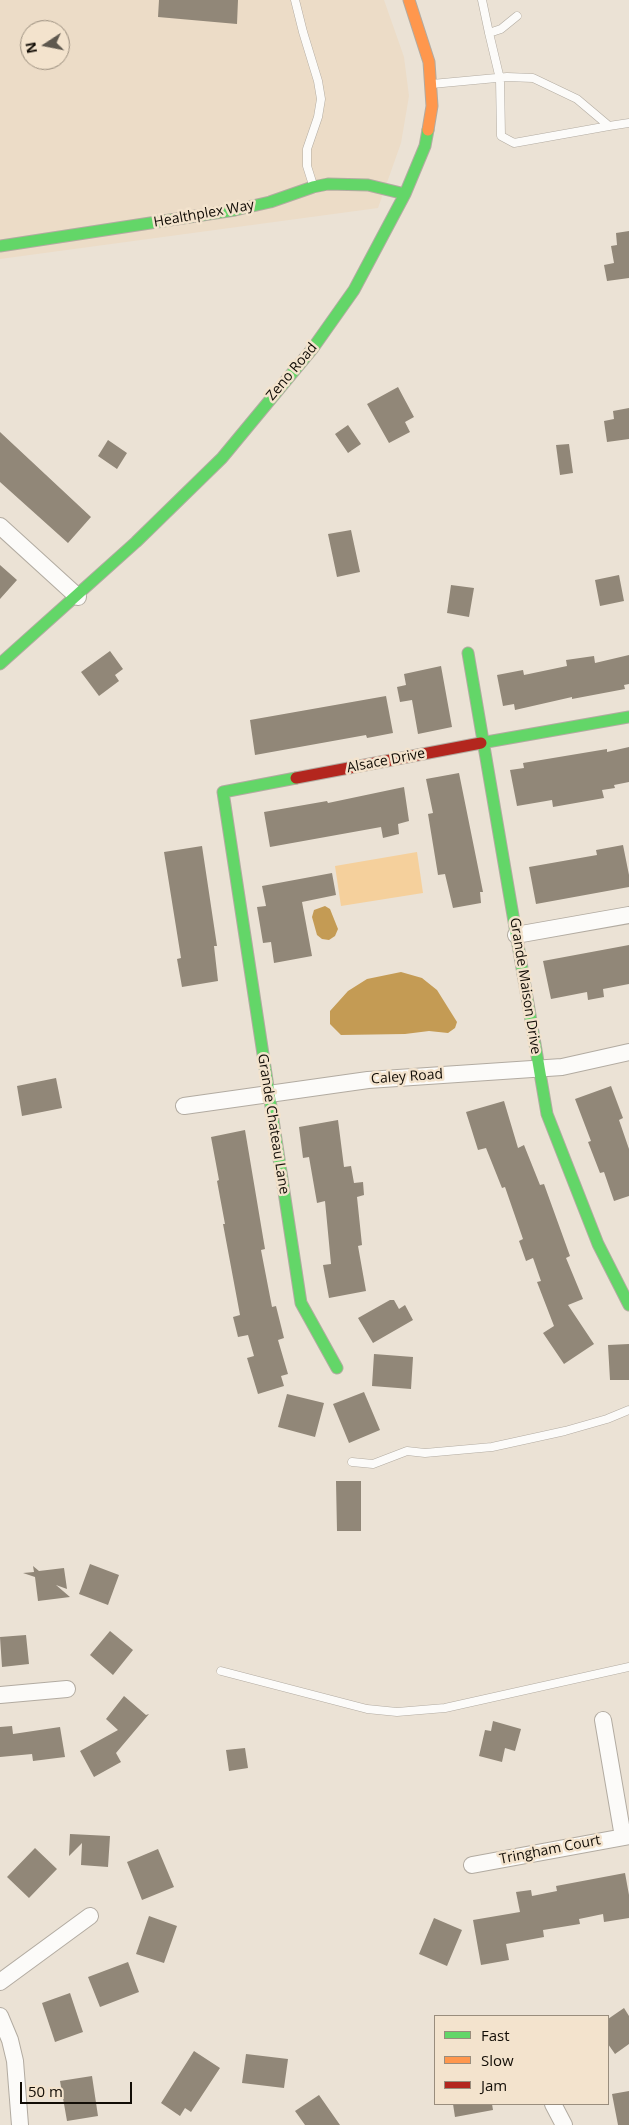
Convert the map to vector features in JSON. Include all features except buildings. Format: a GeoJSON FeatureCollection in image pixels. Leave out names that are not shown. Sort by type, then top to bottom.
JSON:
{"type":"FeatureCollection","features":[{"type":"Feature","properties":{"kind":"street","name":"Zeno Road"},"geometry":{"type":"LineString","coordinates":[[0,664],[78,597],[222,458],[313,348],[354,290],[405,194],[425,146],[429,128],[432,84],[429,62],[409,0]]}},
{"type":"Feature","properties":{"kind":"street","name":"Healthplex Way"},"geometry":{"type":"LineString","coordinates":[[0,246],[235,210],[270,202],[313,186],[344,183],[368,185],[405,194]]}},
{"type":"Feature","properties":{"kind":"street"},"geometry":{"type":"LineString","coordinates":[[0,526],[78,597]]}},
{"type":"Feature","properties":{"kind":"street","name":"Grande Maison Drive"},"geometry":{"type":"LineString","coordinates":[[468,653],[538,1068],[548,1114],[555,1137],[598,1244],[628,1305]]}},
{"type":"Feature","properties":{"kind":"street","name":"Alsace Drive"},"geometry":{"type":"LineString","coordinates":[[234,872],[223,792],[629,718]]}},
{"type":"Feature","properties":{"kind":"street","name":"Grande Chateau Lane"},"geometry":{"type":"LineString","coordinates":[[234,872],[301,1303],[337,1368]]}},
{"type":"Feature","properties":{"kind":"street"},"geometry":{"type":"LineString","coordinates":[[516,935],[629,915]]}},
{"type":"Feature","properties":{"kind":"street","name":"Caley Road"},"geometry":{"type":"LineString","coordinates":[[184,1106],[385,1078],[562,1067],[629,1052]]}},
{"type":"Feature","properties":{"kind":"street"},"geometry":{"type":"LineString","coordinates":[[0,1695],[67,1689]]}},
{"type":"Feature","properties":{"kind":"street"},"geometry":{"type":"LineString","coordinates":[[603,1720],[626,1836]]}},
{"type":"Feature","properties":{"kind":"street","name":"Tringham Court"},"geometry":{"type":"LineString","coordinates":[[472,1865],[626,1836]]}},
{"type":"Feature","properties":{"kind":"street"},"geometry":{"type":"LineString","coordinates":[[0,1982],[90,1916]]}},
{"type":"Feature","properties":{"kind":"street"},"geometry":{"type":"LineString","coordinates":[[0,2016],[10,2040],[15,2061],[20,2125]]}},
{"type":"Feature","properties":{"kind":"street"},"geometry":{"type":"LineString","coordinates":[[554,2105],[564,2125]]}},
{"type":"Feature","properties":{"kind":"lane"},"geometry":{"type":"LineString","coordinates":[[295,0],[318,80],[321,99],[318,117],[307,149],[307,166],[313,186]]}},
{"type":"Feature","properties":{"kind":"lane"},"geometry":{"type":"LineString","coordinates":[[482,0],[500,79],[501,136],[514,143],[629,124]]}},
{"type":"Feature","properties":{"kind":"lane"},"geometry":{"type":"LineString","coordinates":[[489,33],[501,29],[517,16]]}},
{"type":"Feature","properties":{"kind":"lane"},"geometry":{"type":"LineString","coordinates":[[432,84],[507,77],[533,78],[576,99],[609,126]]}},
{"type":"Feature","properties":{"kind":"lane"},"geometry":{"type":"LineString","coordinates":[[352,1462],[373,1464],[408,1451],[425,1454],[492,1447],[565,1431],[608,1419],[629,1410]]}},
{"type":"Feature","properties":{"kind":"lane"},"geometry":{"type":"LineString","coordinates":[[221,1671],[367,1709],[397,1712],[445,1708],[629,1667]]}},
{"type":"Feature","properties":{"kind":"shaded area"},"geometry":{"type":"Polygon","coordinates":[[[0,0],[384,0],[404,57],[409,96],[401,143],[378,208],[0,259],[0,0]]]}},
{"type":"Feature","properties":{"kind":"shaded area"},"geometry":{"type":"Polygon","coordinates":[[[417,852],[423,893],[341,906],[335,866],[417,852]]]}},
{"type":"Feature","properties":{"kind":"shaded area"},"geometry":{"type":"Polygon","coordinates":[[[325,906],[330,909],[338,929],[335,936],[329,940],[322,939],[317,935],[312,917],[314,910],[325,906]]]}},
{"type":"Feature","properties":{"kind":"shaded area"},"geometry":{"type":"Polygon","coordinates":[[[401,972],[422,978],[437,990],[457,1022],[455,1028],[448,1033],[429,1031],[405,1034],[341,1035],[330,1024],[330,1011],[348,991],[367,979],[401,972]]]}},
{"type":"Feature","properties":{"kind":"traffic: fast"},"geometry":{"type":"LineString","coordinates":[[0,664],[136,542],[222,458],[313,348],[354,290],[405,194],[425,146],[428,130]]}},
{"type":"Feature","properties":{"kind":"traffic: fast"},"geometry":{"type":"LineString","coordinates":[[0,246],[235,210],[270,202],[313,187],[328,184],[368,185],[405,194]]}},
{"type":"Feature","properties":{"kind":"traffic: fast"},"geometry":{"type":"LineString","coordinates":[[468,653],[547,1114],[598,1244],[629,1305]]}},
{"type":"Feature","properties":{"kind":"traffic: fast"},"geometry":{"type":"LineString","coordinates":[[481,743],[629,717]]}},
{"type":"Feature","properties":{"kind":"traffic: fast"},"geometry":{"type":"LineString","coordinates":[[296,778],[223,792],[301,1303],[337,1368]]}},
{"type":"Feature","properties":{"kind":"traffic: slow"},"geometry":{"type":"LineString","coordinates":[[409,0],[429,62],[432,106],[428,130]]}},
{"type":"Feature","properties":{"kind":"traffic: jam"},"geometry":{"type":"LineString","coordinates":[[296,778],[481,743]]}}]}
